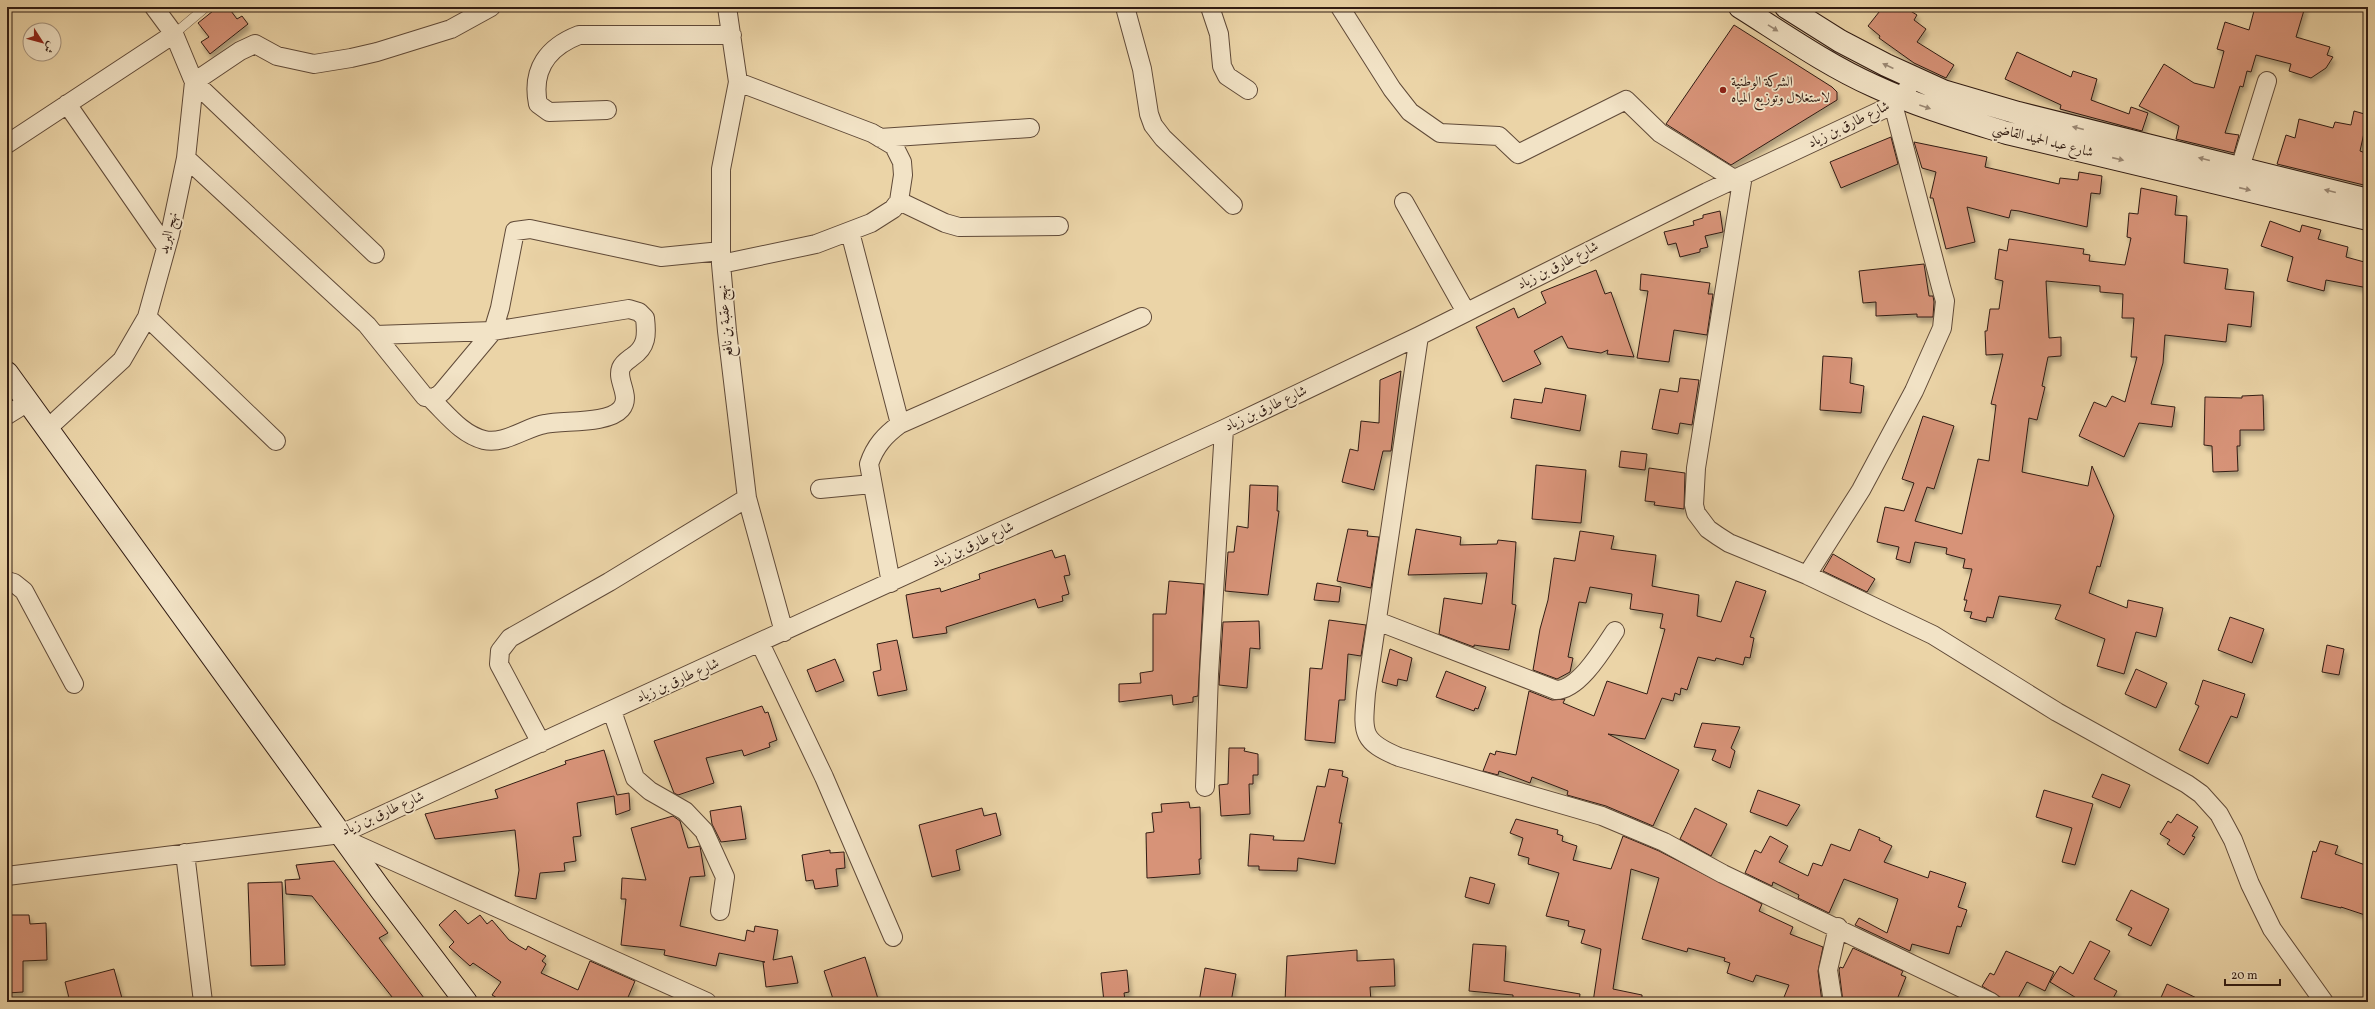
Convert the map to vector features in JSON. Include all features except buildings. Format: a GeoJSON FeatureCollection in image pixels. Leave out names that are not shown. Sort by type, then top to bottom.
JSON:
{"type":"FeatureCollection","features":[{"type":"Feature","properties":{"kind":"main road","name":"شارع عبد الحميد القاضي"},"geometry":{"type":"LineString","coordinates":[[1740,7],[1819,56],[1897,101],[2007,133],[2368,219]]}},
{"type":"Feature","properties":{"kind":"main road","name":"شارع عبد الحميد القاضي"},"geometry":{"type":"LineString","coordinates":[[1786,7],[1840,40],[1943,91],[2018,113],[2368,200]]}},
{"type":"Feature","properties":{"kind":"main road"},"geometry":{"type":"LineString","coordinates":[[7,373],[342,837],[466,1002]]}},
{"type":"Feature","properties":{"kind":"street","name":"نهج البريد"},"geometry":{"type":"LineString","coordinates":[[48,429],[122,360],[147,317],[166,247],[186,158],[194,82],[174,34],[154,7]]}},
{"type":"Feature","properties":{"kind":"street","name":"نهج عقبة بن نافع"},"geometry":{"type":"LineString","coordinates":[[727,7],[738,82],[721,168],[721,257],[736,413],[747,498],[784,632]]}},
{"type":"Feature","properties":{"kind":"street"},"geometry":{"type":"LineString","coordinates":[[1125,7],[1142,69],[1149,114],[1153,125],[1163,138],[1233,205]]}},
{"type":"Feature","properties":{"kind":"street"},"geometry":{"type":"LineString","coordinates":[[1210,7],[1218,34],[1222,66],[1227,76],[1248,90]]}},
{"type":"Feature","properties":{"kind":"street"},"geometry":{"type":"LineString","coordinates":[[1340,7],[1392,89],[1410,112],[1440,133],[1499,136],[1518,154],[1626,100],[1660,133],[1738,177],[1696,468],[1694,505],[1696,513],[1708,529],[1724,540],[1806,575],[1933,635],[2057,712],[2187,784],[2201,794],[2219,814],[2227,828],[2250,884],[2272,929],[2324,1002]]}},
{"type":"Feature","properties":{"kind":"street"},"geometry":{"type":"LineString","coordinates":[[375,254],[194,82],[240,50],[255,44],[277,56],[314,64],[377,52],[451,29],[482,10]]}},
{"type":"Feature","properties":{"kind":"street"},"geometry":{"type":"LineString","coordinates":[[7,144],[174,34]]}},
{"type":"Feature","properties":{"kind":"street"},"geometry":{"type":"LineString","coordinates":[[607,110],[549,112],[538,104],[535,89],[545,57],[561,42],[579,34],[732,35]]}},
{"type":"Feature","properties":{"kind":"street"},"geometry":{"type":"LineString","coordinates":[[1806,575],[1878,461],[1914,391],[1942,328],[1945,301],[1897,101],[1914,77]]}},
{"type":"Feature","properties":{"kind":"street"},"geometry":{"type":"LineString","coordinates":[[2240,168],[2267,81]]}},
{"type":"Feature","properties":{"kind":"street"},"geometry":{"type":"LineString","coordinates":[[186,158],[375,334],[425,397],[435,398],[442,392],[493,331],[500,308],[514,231],[530,229],[661,257],[721,257],[816,244],[850,232],[886,214],[899,201],[903,175],[902,162],[894,146],[880,138],[738,82]]}},
{"type":"Feature","properties":{"kind":"street","name":"شارع طارق بن زياد"},"geometry":{"type":"LineString","coordinates":[[7,876],[185,853],[342,837],[541,743],[1224,429],[1419,336],[1738,177],[1897,101]]}},
{"type":"Feature","properties":{"kind":"street"},"geometry":{"type":"LineString","coordinates":[[67,104],[166,247]]}},
{"type":"Feature","properties":{"kind":"street"},"geometry":{"type":"LineString","coordinates":[[880,138],[1030,128]]}},
{"type":"Feature","properties":{"kind":"street"},"geometry":{"type":"LineString","coordinates":[[899,201],[945,223],[959,227],[1059,226]]}},
{"type":"Feature","properties":{"kind":"street"},"geometry":{"type":"LineString","coordinates":[[1404,202],[1466,312]]}},
{"type":"Feature","properties":{"kind":"street"},"geometry":{"type":"LineString","coordinates":[[850,232],[900,424]]}},
{"type":"Feature","properties":{"kind":"street"},"geometry":{"type":"LineString","coordinates":[[375,334],[493,331],[629,308],[639,312],[645,318],[647,336],[639,353],[625,362],[621,368],[620,375],[625,398],[622,408],[609,417],[545,424],[503,439],[487,440],[472,436],[461,429],[430,398]]}},
{"type":"Feature","properties":{"kind":"street"},"geometry":{"type":"LineString","coordinates":[[147,317],[276,441]]}},
{"type":"Feature","properties":{"kind":"street"},"geometry":{"type":"LineString","coordinates":[[891,583],[869,464],[873,454],[885,436],[900,424],[1142,317]]}},
{"type":"Feature","properties":{"kind":"street"},"geometry":{"type":"LineString","coordinates":[[1419,336],[1366,693],[1364,724],[1366,734],[1372,742],[1382,750],[1399,757],[1602,816],[1633,828],[1723,874],[1838,927],[1991,1002]]}},
{"type":"Feature","properties":{"kind":"street"},"geometry":{"type":"LineString","coordinates":[[7,415],[28,402]]}},
{"type":"Feature","properties":{"kind":"street"},"geometry":{"type":"LineString","coordinates":[[1206,787],[1209,674],[1224,429]]}},
{"type":"Feature","properties":{"kind":"street"},"geometry":{"type":"LineString","coordinates":[[820,489],[872,484]]}},
{"type":"Feature","properties":{"kind":"street"},"geometry":{"type":"LineString","coordinates":[[541,743],[499,664],[500,651],[510,638],[609,582],[747,498]]}},
{"type":"Feature","properties":{"kind":"street"},"geometry":{"type":"LineString","coordinates":[[7,581],[14,583],[24,591],[74,684]]}},
{"type":"Feature","properties":{"kind":"street"},"geometry":{"type":"LineString","coordinates":[[1377,621],[1556,690],[1566,689],[1576,682],[1615,631]]}},
{"type":"Feature","properties":{"kind":"street"},"geometry":{"type":"LineString","coordinates":[[760,643],[824,777],[893,937]]}},
{"type":"Feature","properties":{"kind":"street"},"geometry":{"type":"LineString","coordinates":[[612,711],[635,778],[650,791],[685,811],[704,831],[725,877],[720,912]]}},
{"type":"Feature","properties":{"kind":"street"},"geometry":{"type":"LineString","coordinates":[[342,837],[707,1002]]}},
{"type":"Feature","properties":{"kind":"street"},"geometry":{"type":"LineString","coordinates":[[185,853],[203,1002]]}},
{"type":"Feature","properties":{"kind":"street"},"geometry":{"type":"LineString","coordinates":[[1833,1002],[1828,970],[1838,927]]}},
{"type":"Feature","properties":{"kind":"lane"},"geometry":{"type":"LineString","coordinates":[[174,34],[206,7]]}},
{"type":"Feature","properties":{"kind":"place","name":"الشركة الوطنية لاستغلال وتوزيع المياه"},"geometry":{"type":"Point","coordinates":[1723,90]}}]}
